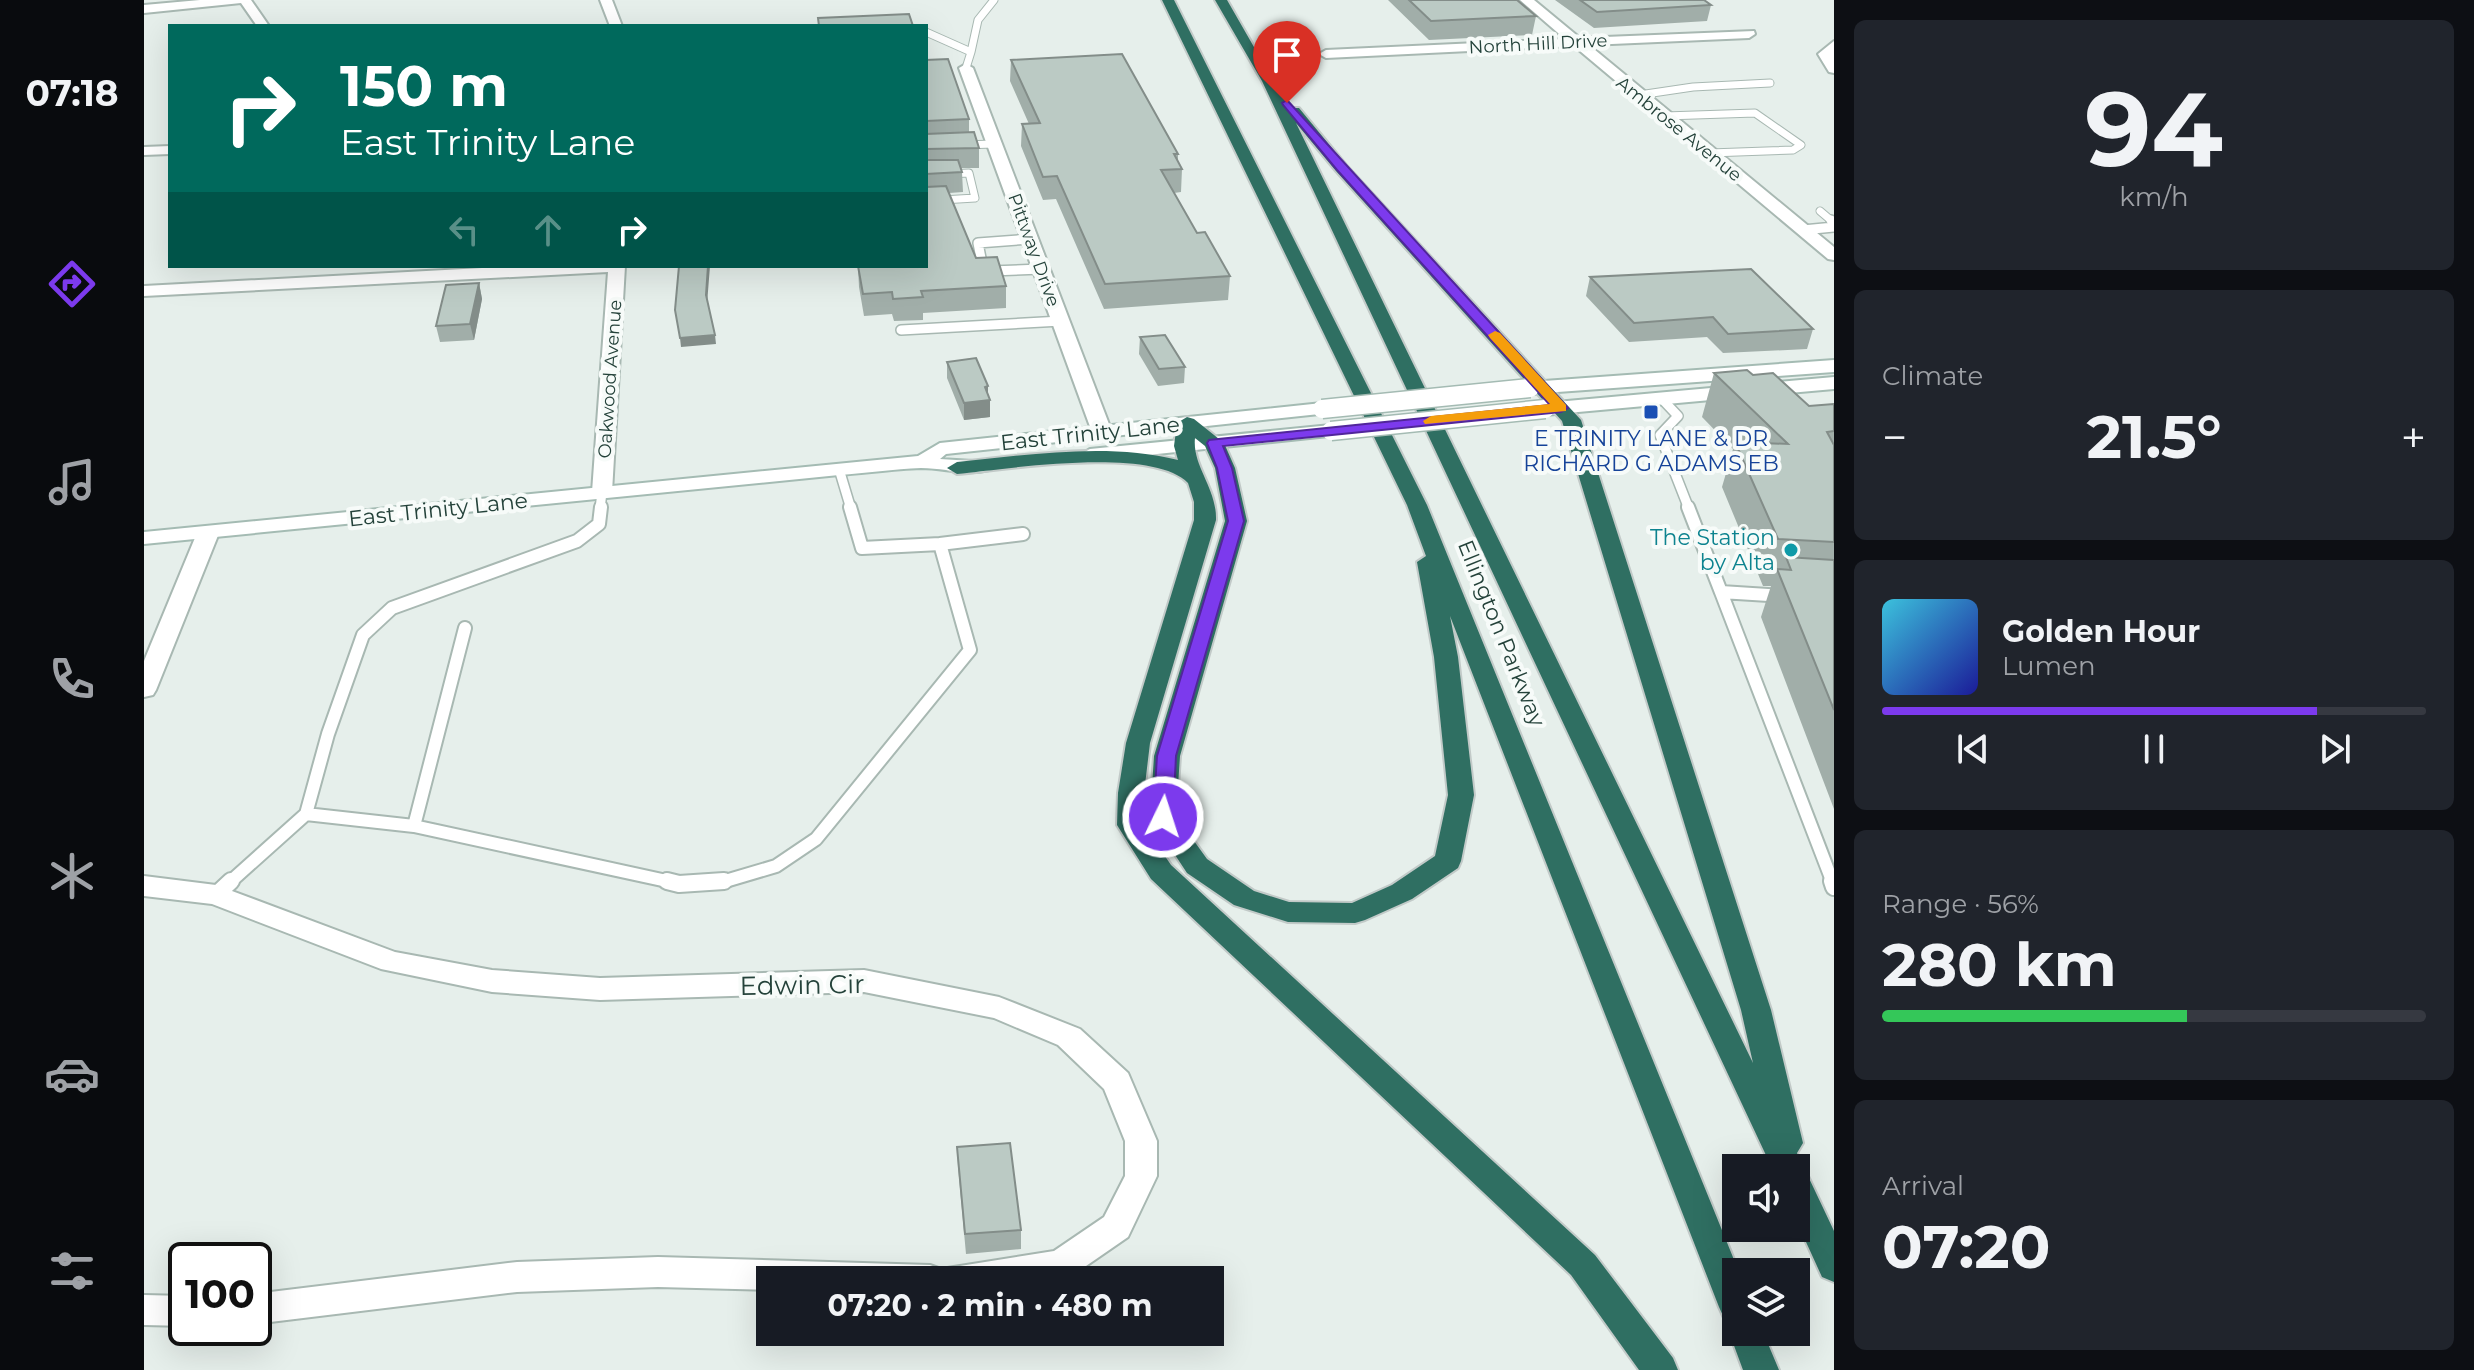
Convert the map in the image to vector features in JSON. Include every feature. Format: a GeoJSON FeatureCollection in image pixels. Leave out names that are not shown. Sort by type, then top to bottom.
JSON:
{"type":"FeatureCollection","features":[{"type":"Feature","properties":{"kind":"highway","name":"Ellington Parkway"},"geometry":{"type":"LineString","coordinates":[[1168,0],[1417,505],[1722,1272]]}},
{"type":"Feature","properties":{"kind":"highway","name":"Ellington Parkway"},"geometry":{"type":"LineString","coordinates":[[1221,0],[1269,81],[1783,1154]]}},
{"type":"Feature","properties":{"kind":"highway"},"geometry":{"type":"LineString","coordinates":[[1269,81],[1341,168],[1553,409],[1571,420],[1756,1010],[1789,1154]]}},
{"type":"Feature","properties":{"kind":"highway"},"geometry":{"type":"LineString","coordinates":[[1417,505],[1446,657],[1461,795],[1448,861],[1402,892],[1355,913],[1288,912],[1244,898],[1197,866],[1163,817],[1167,756],[1236,521],[1225,468],[1214,443],[1187,423],[1184,446],[1193,475],[1206,498],[1205,520],[1138,743],[1130,825],[1161,872],[1583,1265],[1660,1370]]}},
{"type":"Feature","properties":{"kind":"highway"},"geometry":{"type":"LineString","coordinates":[[957,468],[1129,457],[1152,458],[1193,475]]}},
{"type":"Feature","properties":{"kind":"highway","name":"Ellington Parkway"},"geometry":{"type":"LineString","coordinates":[[1810,1214],[1834,1267]]}},
{"type":"Feature","properties":{"kind":"highway"},"geometry":{"type":"LineString","coordinates":[[1752,1346],[1761,1370]]}},
{"type":"Feature","properties":{"kind":"street"},"geometry":{"type":"LineString","coordinates":[[144,9],[242,0],[261,24]]}},
{"type":"Feature","properties":{"kind":"street"},"geometry":{"type":"LineString","coordinates":[[606,0],[615,24]]}},
{"type":"Feature","properties":{"kind":"street","name":"Ambrose Avenue"},"geometry":{"type":"LineString","coordinates":[[1526,0],[1834,255]]}},
{"type":"Feature","properties":{"kind":"street","name":"North Hill Drive"},"geometry":{"type":"LineString","coordinates":[[1326,54],[1749,34]]}},
{"type":"Feature","properties":{"kind":"street"},"geometry":{"type":"LineString","coordinates":[[1834,45],[1825,54],[1834,69]]}},
{"type":"Feature","properties":{"kind":"street","name":"Pittway Drive"},"geometry":{"type":"LineString","coordinates":[[969,60],[994,144],[1102,432]]}},
{"type":"Feature","properties":{"kind":"street"},"geometry":{"type":"LineString","coordinates":[[144,151],[168,150]]}},
{"type":"Feature","properties":{"kind":"street"},"geometry":{"type":"LineString","coordinates":[[144,291],[579,268]]}},
{"type":"Feature","properties":{"kind":"street","name":"Oakwood Avenue"},"geometry":{"type":"LineString","coordinates":[[602,492],[617,268]]}},
{"type":"Feature","properties":{"kind":"street","name":"East Trinity Lane"},"geometry":{"type":"LineString","coordinates":[[924,462],[940,449],[1536,387],[1834,366]]}},
{"type":"Feature","properties":{"kind":"street","name":"East Trinity Lane"},"geometry":{"type":"LineString","coordinates":[[144,538],[839,469],[924,462],[957,468],[1834,383]]}},
{"type":"Feature","properties":{"kind":"street"},"geometry":{"type":"LineString","coordinates":[[144,690],[208,533]]}},
{"type":"Feature","properties":{"kind":"street","name":"Edwin Cir"},"geometry":{"type":"LineString","coordinates":[[144,886],[216,895],[391,962],[492,981],[600,989],[864,981],[999,1008],[1069,1037],[1117,1082],[1141,1141],[1141,1176],[1116,1227],[1061,1265],[1054,1266]]}},
{"type":"Feature","properties":{"kind":"street"},"geometry":{"type":"LineString","coordinates":[[272,1307],[517,1277],[658,1272],[756,1275]]}},
{"type":"Feature","properties":{"kind":"street"},"geometry":{"type":"LineString","coordinates":[[144,1310],[168,1311]]}},
{"type":"Feature","properties":{"kind":"lane"},"geometry":{"type":"LineString","coordinates":[[928,33],[969,60],[978,20],[994,0]]}},
{"type":"Feature","properties":{"kind":"lane"},"geometry":{"type":"LineString","coordinates":[[1639,95],[1693,87],[1770,83]]}},
{"type":"Feature","properties":{"kind":"lane"},"geometry":{"type":"LineString","coordinates":[[1665,116],[1755,113],[1801,145],[1793,150],[1710,153]]}},
{"type":"Feature","properties":{"kind":"lane"},"geometry":{"type":"LineString","coordinates":[[949,146],[994,144]]}},
{"type":"Feature","properties":{"kind":"lane"},"geometry":{"type":"LineString","coordinates":[[928,175],[969,173],[975,198],[928,201]]}},
{"type":"Feature","properties":{"kind":"lane"},"geometry":{"type":"LineString","coordinates":[[1820,211],[1834,225]]}},
{"type":"Feature","properties":{"kind":"lane"},"geometry":{"type":"LineString","coordinates":[[1803,230],[1834,225]]}},
{"type":"Feature","properties":{"kind":"lane"},"geometry":{"type":"LineString","coordinates":[[1030,239],[978,243],[983,268],[991,271],[1041,269]]}},
{"type":"Feature","properties":{"kind":"lane"},"geometry":{"type":"LineString","coordinates":[[901,330],[1061,321]]}},
{"type":"Feature","properties":{"kind":"lane"},"geometry":{"type":"LineString","coordinates":[[1662,399],[1678,416],[1660,435],[1834,887]]}},
{"type":"Feature","properties":{"kind":"lane"},"geometry":{"type":"LineString","coordinates":[[839,469],[862,548],[940,544],[1023,534]]}},
{"type":"Feature","properties":{"kind":"lane"},"geometry":{"type":"LineString","coordinates":[[216,895],[306,814],[328,734],[363,635],[392,608],[577,541],[599,524],[602,492]]}},
{"type":"Feature","properties":{"kind":"lane"},"geometry":{"type":"LineString","coordinates":[[306,814],[414,826],[679,884],[722,882],[776,866],[816,839],[970,650],[940,544]]}},
{"type":"Feature","properties":{"kind":"lane"},"geometry":{"type":"LineString","coordinates":[[1721,592],[1790,597]]}},
{"type":"Feature","properties":{"kind":"lane"},"geometry":{"type":"LineString","coordinates":[[414,826],[465,628]]}},
{"type":"Feature","properties":{"kind":"lane"},"geometry":{"type":"LineString","coordinates":[[1819,848],[1834,849]]}},
{"type":"Feature","properties":{"kind":"building"},"geometry":{"type":"Polygon","coordinates":[[[1409,0],[1517,0],[1536,16],[1431,21],[1409,0]]]}},
{"type":"Feature","properties":{"kind":"building"},"geometry":{"type":"Polygon","coordinates":[[[1580,0],[1704,0],[1711,5],[1597,12],[1580,0]]]}},
{"type":"Feature","properties":{"kind":"building"},"geometry":{"type":"Polygon","coordinates":[[[909,14],[912,24],[819,24],[818,18],[909,14]]]}},
{"type":"Feature","properties":{"kind":"building"},"geometry":{"type":"Polygon","coordinates":[[[1122,54],[1178,154],[1174,154],[1182,169],[1161,170],[1197,233],[1205,232],[1230,276],[1105,284],[1057,176],[1043,177],[1022,124],[1040,123],[1011,60],[1122,54]]]}},
{"type":"Feature","properties":{"kind":"building"},"geometry":{"type":"Polygon","coordinates":[[[948,59],[969,119],[928,121],[928,60],[948,59]]]}},
{"type":"Feature","properties":{"kind":"building"},"geometry":{"type":"Polygon","coordinates":[[[974,132],[979,148],[928,149],[928,134],[974,132]]]}},
{"type":"Feature","properties":{"kind":"building"},"geometry":{"type":"Polygon","coordinates":[[[928,160],[958,160],[962,172],[928,174],[928,160]]]}},
{"type":"Feature","properties":{"kind":"building"},"geometry":{"type":"Polygon","coordinates":[[[946,186],[976,258],[997,257],[1006,286],[921,291],[923,297],[893,299],[892,292],[863,294],[858,268],[928,268],[928,187],[946,186]]]}},
{"type":"Feature","properties":{"kind":"building"},"geometry":{"type":"Polygon","coordinates":[[[679,268],[708,268],[706,295],[715,335],[680,338],[675,310],[679,268]]]}},
{"type":"Feature","properties":{"kind":"building"},"geometry":{"type":"Polygon","coordinates":[[[1751,269],[1813,329],[1728,334],[1713,317],[1634,323],[1590,277],[1751,269]]]}},
{"type":"Feature","properties":{"kind":"building"},"geometry":{"type":"Polygon","coordinates":[[[479,283],[470,324],[436,326],[446,285],[479,283]]]}},
{"type":"Feature","properties":{"kind":"building"},"geometry":{"type":"Polygon","coordinates":[[[1165,335],[1185,367],[1159,369],[1140,337],[1165,335]]]}},
{"type":"Feature","properties":{"kind":"building"},"geometry":{"type":"Polygon","coordinates":[[[976,358],[988,386],[985,387],[990,400],[964,403],[947,362],[976,358]]]}},
{"type":"Feature","properties":{"kind":"building"},"geometry":{"type":"Polygon","coordinates":[[[1747,370],[1753,375],[1773,373],[1809,406],[1834,404],[1834,431],[1827,432],[1834,445],[1834,542],[1778,539],[1735,442],[1788,444],[1714,373],[1747,370]]]}},
{"type":"Feature","properties":{"kind":"building"},"geometry":{"type":"Polygon","coordinates":[[[1786,557],[1834,560],[1834,710],[1777,569],[1791,570],[1786,557]]]}},
{"type":"Feature","properties":{"kind":"building"},"geometry":{"type":"Polygon","coordinates":[[[1010,1143],[1021,1230],[965,1234],[957,1147],[1010,1143]]]}},
{"type":"Feature","properties":{"kind":"slow traffic"},"geometry":{"type":"LineString","coordinates":[[1431,421],[1561,408],[1495,335]]}},
{"type":"Feature","properties":{"kind":"place","name":"E TRINITY LANE & DR RICHARD G ADAMS EB"},"geometry":{"type":"Point","coordinates":[1651,412]}},
{"type":"Feature","properties":{"kind":"place","name":"The Station by Alta"},"geometry":{"type":"Point","coordinates":[1791,550]}},
{"type":"Feature","properties":{"kind":"route"},"geometry":{"type":"LineString","coordinates":[[1163,817],[1167,756],[1236,521],[1225,468],[1214,443],[1561,408],[1341,168],[1287,103]]}}]}
